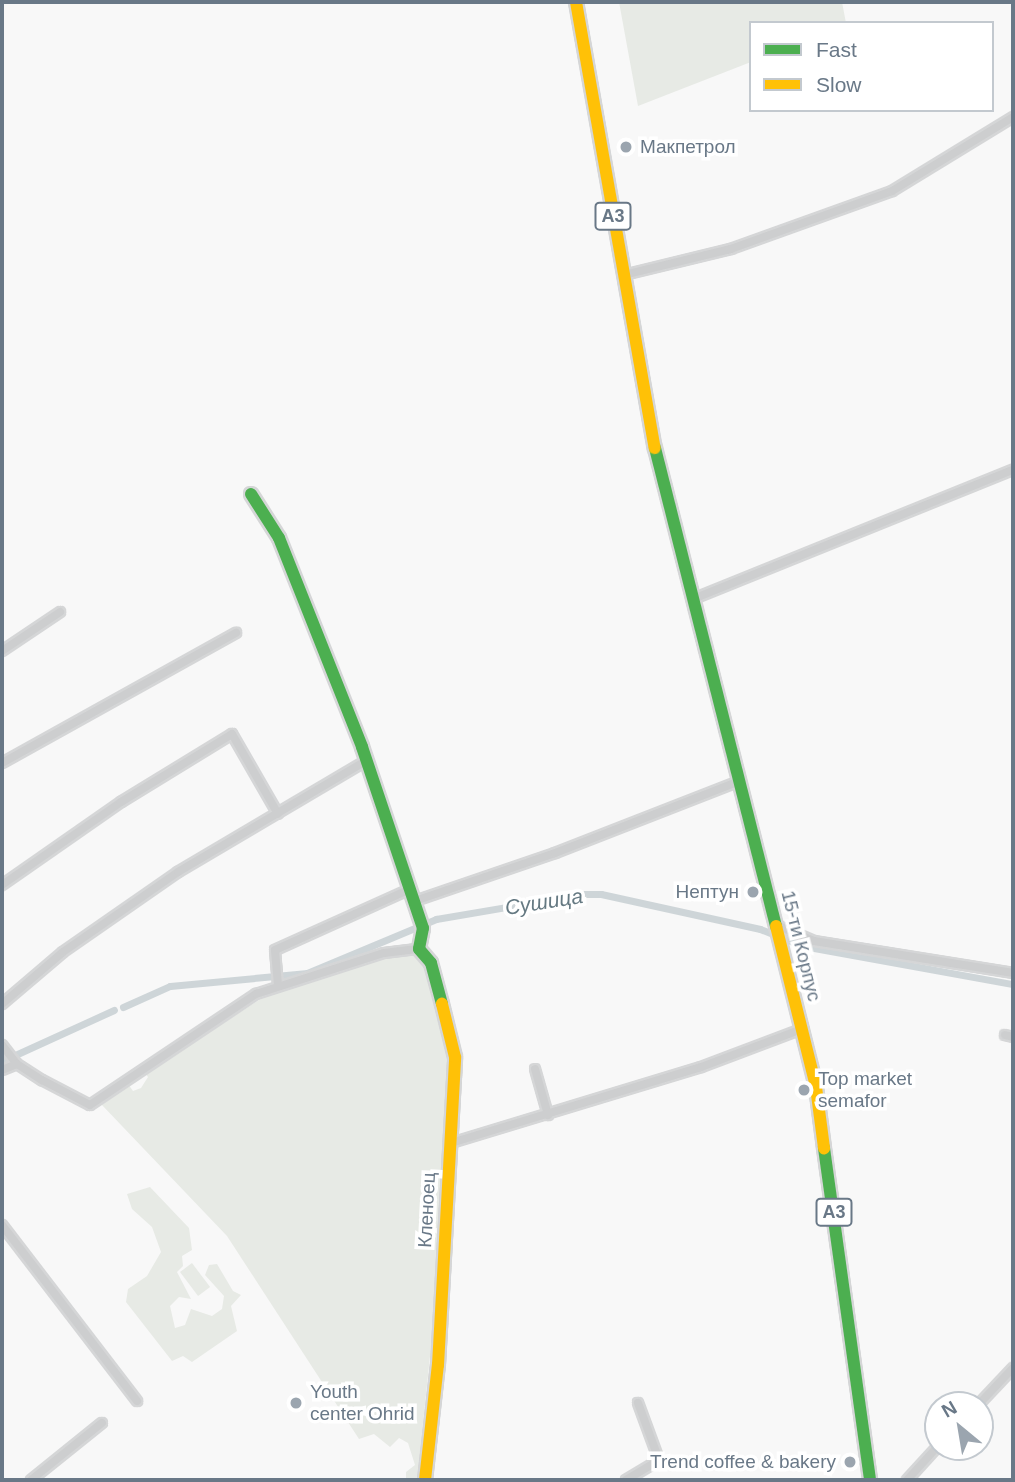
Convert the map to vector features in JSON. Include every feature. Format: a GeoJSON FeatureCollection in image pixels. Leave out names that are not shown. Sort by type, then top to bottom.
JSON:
{"type":"FeatureCollection","features":[{"type":"Feature","properties":{"kind":"main road","name":"A3"},"geometry":{"type":"LineString","coordinates":[[576,2],[624,275]]}},
{"type":"Feature","properties":{"kind":"main road","name":"15-ти Корпус"},"geometry":{"type":"LineString","coordinates":[[624,275],[651,430],[816,1087],[870,1480]]}},
{"type":"Feature","properties":{"kind":"main road"},"geometry":{"type":"LineString","coordinates":[[251,494],[279,538],[366,761],[421,923],[419,949]]}},
{"type":"Feature","properties":{"kind":"main road","name":"Кленоец"},"geometry":{"type":"LineString","coordinates":[[419,949],[431,963],[455,1057],[438,1365],[425,1480]]}},
{"type":"Feature","properties":{"kind":"street"},"geometry":{"type":"LineString","coordinates":[[624,275],[730,249],[892,191],[1013,117]]}},
{"type":"Feature","properties":{"kind":"street"},"geometry":{"type":"LineString","coordinates":[[693,599],[1013,470]]}},
{"type":"Feature","properties":{"kind":"street"},"geometry":{"type":"LineString","coordinates":[[2,651],[60,612]]}},
{"type":"Feature","properties":{"kind":"street"},"geometry":{"type":"LineString","coordinates":[[2,763],[236,633]]}},
{"type":"Feature","properties":{"kind":"street"},"geometry":{"type":"LineString","coordinates":[[2,885],[121,802],[232,734],[278,814]]}},
{"type":"Feature","properties":{"kind":"street"},"geometry":{"type":"LineString","coordinates":[[2,1003],[66,950],[178,872],[366,761]]}},
{"type":"Feature","properties":{"kind":"street"},"geometry":{"type":"LineString","coordinates":[[276,978],[275,950],[412,895],[546,856],[740,781]]}},
{"type":"Feature","properties":{"kind":"street"},"geometry":{"type":"LineString","coordinates":[[777,928],[814,941],[1013,973]]}},
{"type":"Feature","properties":{"kind":"street"},"geometry":{"type":"LineString","coordinates":[[3,1046],[17,1063],[76,1101],[90,1105],[276,978],[398,949],[419,949]]}},
{"type":"Feature","properties":{"kind":"street"},"geometry":{"type":"LineString","coordinates":[[451,1143],[548,1115],[585,1099],[716,1062],[802,1029]]}},
{"type":"Feature","properties":{"kind":"street"},"geometry":{"type":"LineString","coordinates":[[2,1070],[17,1063]]}},
{"type":"Feature","properties":{"kind":"street"},"geometry":{"type":"LineString","coordinates":[[535,1069],[548,1115]]}},
{"type":"Feature","properties":{"kind":"street"},"geometry":{"type":"LineString","coordinates":[[2,1225],[137,1401]]}},
{"type":"Feature","properties":{"kind":"street"},"geometry":{"type":"LineString","coordinates":[[991,1391],[1013,1367]]}},
{"type":"Feature","properties":{"kind":"street"},"geometry":{"type":"LineString","coordinates":[[626,1480],[659,1460],[638,1402]]}},
{"type":"Feature","properties":{"kind":"street"},"geometry":{"type":"LineString","coordinates":[[31,1480],[102,1423]]}},
{"type":"Feature","properties":{"kind":"street"},"geometry":{"type":"LineString","coordinates":[[906,1480],[924,1461]]}},
{"type":"Feature","properties":{"kind":"shaded area"},"geometry":{"type":"Polygon","coordinates":[[[619,2],[842,2],[846,21],[749,21],[749,63],[638,106],[619,2]]]}},
{"type":"Feature","properties":{"kind":"shaded area"},"geometry":{"type":"Polygon","coordinates":[[[408,951],[419,956],[427,968],[450,1064],[441,1227],[428,1230],[440,1235],[438,1280],[417,1480],[406,1480],[406,1472],[415,1465],[408,1443],[399,1438],[390,1447],[374,1434],[359,1439],[227,1236],[101,1104],[128,1084],[133,1091],[141,1088],[148,1077],[145,1073],[270,993],[408,951]]]}},
{"type":"Feature","properties":{"kind":"shaded area"},"geometry":{"type":"Polygon","coordinates":[[[150,1187],[189,1228],[192,1250],[182,1256],[183,1266],[177,1272],[191,1299],[179,1297],[170,1306],[175,1328],[185,1325],[191,1309],[212,1316],[222,1309],[224,1296],[205,1275],[209,1265],[217,1264],[233,1291],[241,1295],[231,1306],[237,1331],[192,1362],[183,1356],[172,1361],[126,1302],[128,1289],[147,1276],[161,1252],[152,1227],[132,1209],[127,1194],[150,1187]]]}},
{"type":"Feature","properties":{"kind":"shaded area"},"geometry":{"type":"Polygon","coordinates":[[[192,1263],[210,1287],[198,1296],[180,1272],[192,1263]]]}},
{"type":"Feature","properties":{"kind":"waterway","name":"Сушица"},"geometry":{"type":"LineString","coordinates":[[123,1007],[170,986],[307,973],[436,919],[582,894],[601,894],[760,929],[803,946],[1013,984]]}},
{"type":"Feature","properties":{"kind":"waterway","name":"Сушица"},"geometry":{"type":"LineString","coordinates":[[2,1061],[114,1010]]}},
{"type":"Feature","properties":{"kind":"traffic: fast"},"geometry":{"type":"LineString","coordinates":[[655,448],[776,926]]}},
{"type":"Feature","properties":{"kind":"traffic: fast"},"geometry":{"type":"LineString","coordinates":[[251,494],[279,538],[362,747],[423,928],[419,949],[431,963],[442,1004]]}},
{"type":"Feature","properties":{"kind":"traffic: fast"},"geometry":{"type":"LineString","coordinates":[[824,1148],[870,1480]]}},
{"type":"Feature","properties":{"kind":"traffic: slow"},"geometry":{"type":"LineString","coordinates":[[576,2],[655,448]]}},
{"type":"Feature","properties":{"kind":"traffic: slow"},"geometry":{"type":"LineString","coordinates":[[776,926],[816,1087],[824,1148]]}},
{"type":"Feature","properties":{"kind":"traffic: slow"},"geometry":{"type":"LineString","coordinates":[[425,1480],[438,1365],[455,1057],[442,1004]]}},
{"type":"Feature","properties":{"kind":"place","name":"Макпетрол"},"geometry":{"type":"Point","coordinates":[626,147]}},
{"type":"Feature","properties":{"kind":"place","name":"Нептун"},"geometry":{"type":"Point","coordinates":[753,892]}},
{"type":"Feature","properties":{"kind":"place","name":"Top market semafor"},"geometry":{"type":"Point","coordinates":[804,1090]}},
{"type":"Feature","properties":{"kind":"place","name":"Youth center Ohrid"},"geometry":{"type":"Point","coordinates":[296,1403]}},
{"type":"Feature","properties":{"kind":"place","name":"Trend coffee & bakery"},"geometry":{"type":"Point","coordinates":[850,1462]}}]}
